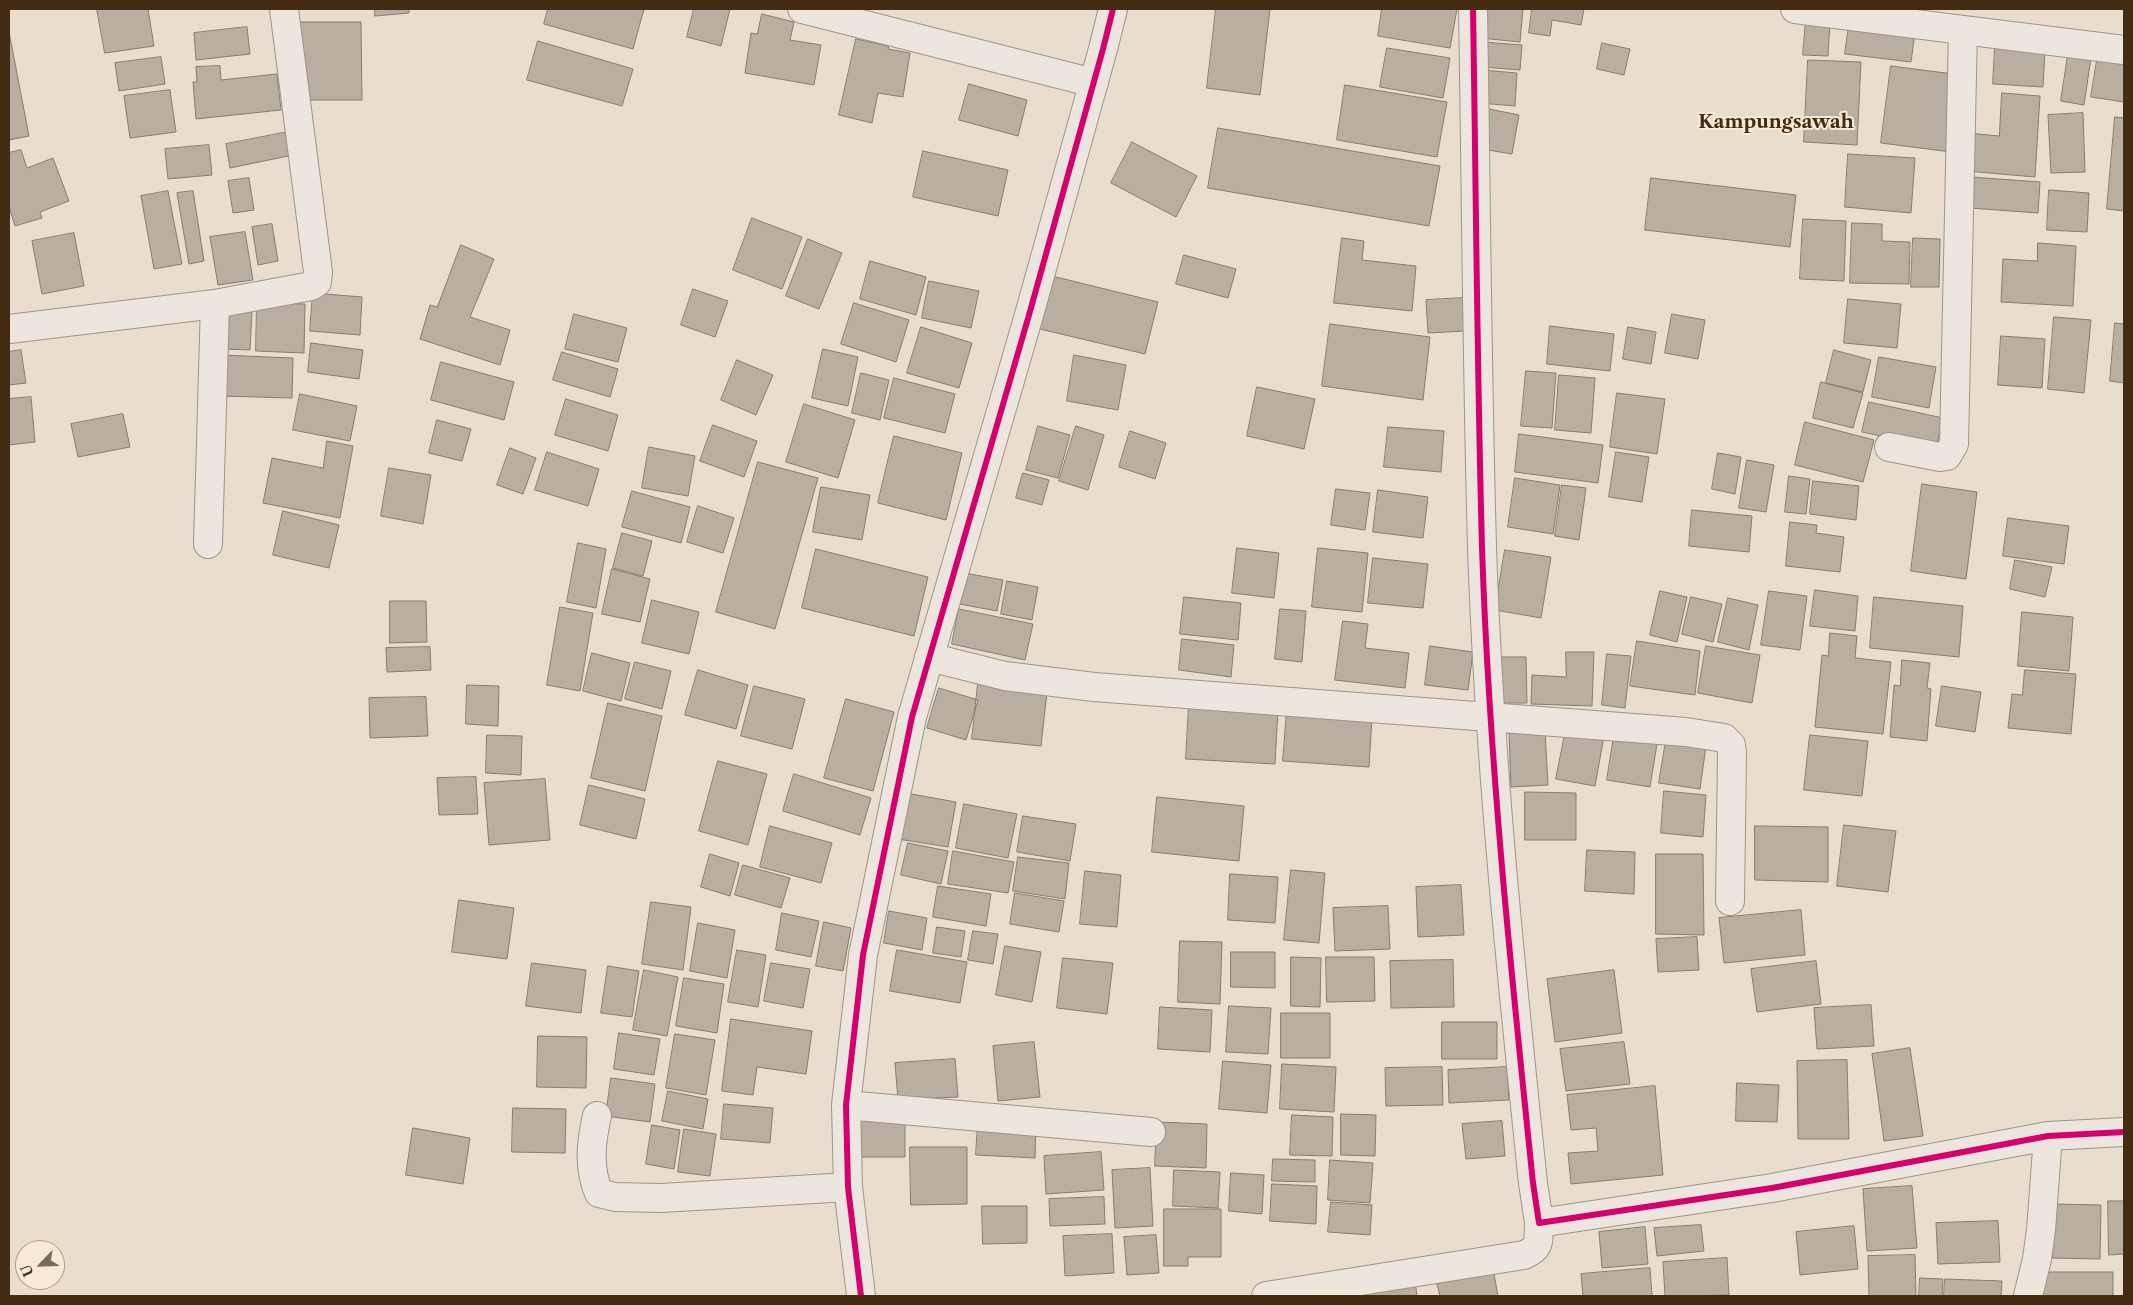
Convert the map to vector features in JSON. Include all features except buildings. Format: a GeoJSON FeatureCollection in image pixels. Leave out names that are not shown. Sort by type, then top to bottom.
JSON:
{"type":"FeatureCollection","features":[{"type":"Feature","properties":{"kind":"street"},"geometry":{"type":"LineString","coordinates":[[9,328],[215,304],[311,286],[317,282],[318,272],[284,9]]}},
{"type":"Feature","properties":{"kind":"street"},"geometry":{"type":"LineString","coordinates":[[802,9],[1094,83]]}},
{"type":"Feature","properties":{"kind":"street"},"geometry":{"type":"LineString","coordinates":[[861,1296],[848,1187],[846,1105],[863,955],[912,716],[1029,315],[1113,9]]}},
{"type":"Feature","properties":{"kind":"street"},"geometry":{"type":"LineString","coordinates":[[1266,1296],[1524,1255],[1534,1251],[1538,1245],[1539,1223],[1533,1183],[1505,910],[1482,548],[1473,9]]}},
{"type":"Feature","properties":{"kind":"street"},"geometry":{"type":"LineString","coordinates":[[1795,9],[2124,50]]}},
{"type":"Feature","properties":{"kind":"street"},"geometry":{"type":"LineString","coordinates":[[1889,447],[1940,458],[1947,456],[1954,444],[1963,30]]}},
{"type":"Feature","properties":{"kind":"street"},"geometry":{"type":"LineString","coordinates":[[208,544],[215,304]]}},
{"type":"Feature","properties":{"kind":"street"},"geometry":{"type":"LineString","coordinates":[[930,656],[1005,676],[1094,687],[1686,732],[1724,738],[1731,745],[1732,753],[1730,901]]}},
{"type":"Feature","properties":{"kind":"street"},"geometry":{"type":"LineString","coordinates":[[846,1105],[1151,1132]]}},
{"type":"Feature","properties":{"kind":"street"},"geometry":{"type":"LineString","coordinates":[[597,1116],[592,1139],[592,1178],[599,1193],[615,1197],[661,1198],[848,1187]]}},
{"type":"Feature","properties":{"kind":"street"},"geometry":{"type":"LineString","coordinates":[[1539,1223],[1772,1188],[2048,1136],[2124,1132]]}},
{"type":"Feature","properties":{"kind":"street"},"geometry":{"type":"LineString","coordinates":[[2028,1296],[2037,1259],[2041,1230],[2048,1136]]}},
{"type":"Feature","properties":{"kind":"cycle path"},"geometry":{"type":"LineString","coordinates":[[861,1296],[848,1187],[846,1105],[863,955],[912,717],[1029,315],[1113,9]]}},
{"type":"Feature","properties":{"kind":"cycle path"},"geometry":{"type":"LineString","coordinates":[[1473,9],[1479,413],[1485,627],[1502,865],[1533,1183],[1539,1223],[1772,1188],[2048,1136],[2124,1132]]}},
{"type":"Feature","properties":{"kind":"district","name":"Kampungsawah"},"geometry":{"type":"Point","coordinates":[1776,123]}}]}
